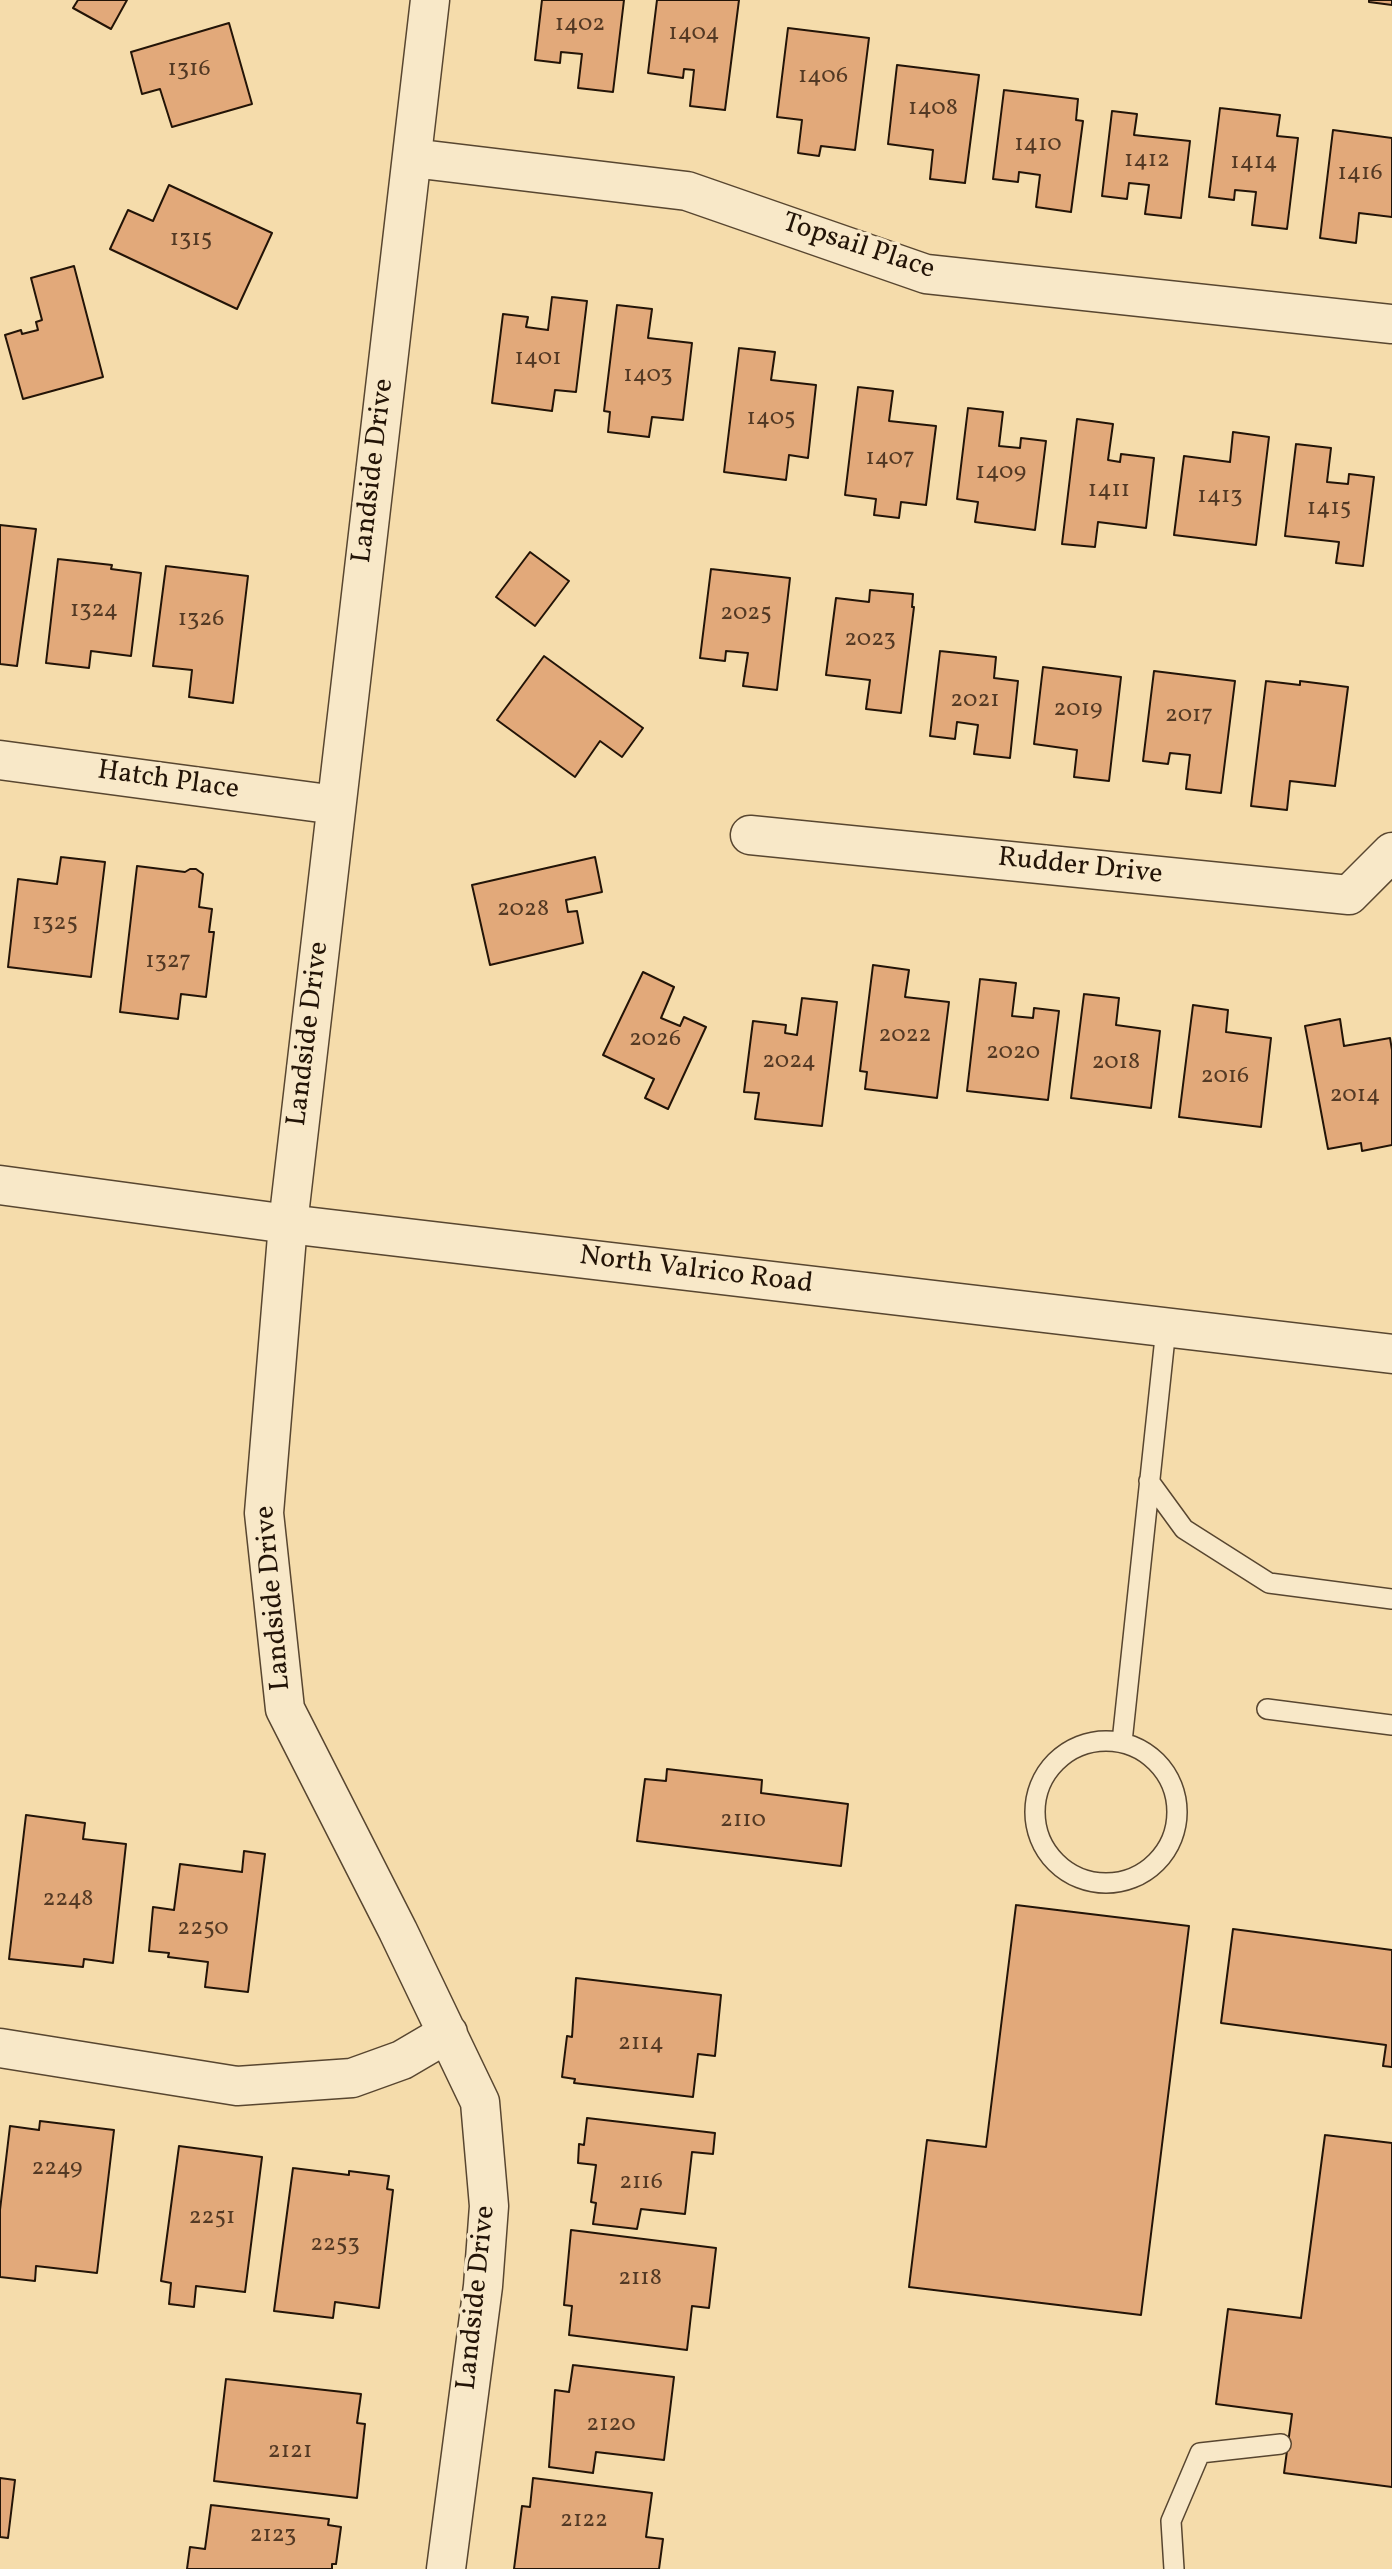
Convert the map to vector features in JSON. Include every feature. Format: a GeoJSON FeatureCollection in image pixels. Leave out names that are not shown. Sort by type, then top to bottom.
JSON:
{"type":"FeatureCollection","features":[{"type":"Feature","properties":{"kind":"street","name":"Landside Drive"},"geometry":{"type":"LineString","coordinates":[[430,0],[288,1224],[264,1513],[285,1709],[448,2032],[480,2102],[489,2206],[483,2286],[446,2569]]}},
{"type":"Feature","properties":{"kind":"street","name":"Topsail Place"},"geometry":{"type":"LineString","coordinates":[[412,158],[687,191],[926,274],[1392,324]]}},
{"type":"Feature","properties":{"kind":"street","name":"Hatch Place"},"geometry":{"type":"LineString","coordinates":[[0,760],[336,805]]}},
{"type":"Feature","properties":{"kind":"street","name":"Rudder Drive"},"geometry":{"type":"LineString","coordinates":[[750,835],[1349,895],[1392,852]]}},
{"type":"Feature","properties":{"kind":"street","name":"North Valrico Road"},"geometry":{"type":"LineString","coordinates":[[0,1185],[288,1224],[1392,1354]]}},
{"type":"Feature","properties":{"kind":"street"},"geometry":{"type":"LineString","coordinates":[[0,2048],[237,2086],[352,2078],[402,2060],[448,2032]]}},
{"type":"Feature","properties":{"kind":"lane"},"geometry":{"type":"LineString","coordinates":[[1122,1742],[1166,1328]]}},
{"type":"Feature","properties":{"kind":"lane"},"geometry":{"type":"LineString","coordinates":[[1149,1481],[1184,1528],[1269,1583],[1392,1599]]}},
{"type":"Feature","properties":{"kind":"lane"},"geometry":{"type":"LineString","coordinates":[[1266,1709],[1392,1726]]}},
{"type":"Feature","properties":{"kind":"lane"},"geometry":{"type":"LineString","coordinates":[[1098,1740],[1122,1742],[1143,1751],[1161,1766],[1173,1786],[1178,1809],[1175,1831],[1166,1853],[1150,1870],[1128,1881],[1106,1884],[1082,1881],[1062,1869],[1046,1852],[1037,1829],[1035,1805],[1041,1782],[1055,1762],[1074,1748],[1098,1740]]}},
{"type":"Feature","properties":{"kind":"lane"},"geometry":{"type":"LineString","coordinates":[[1174,2569],[1171,2521],[1200,2453],[1281,2444]]}},
{"type":"Feature","properties":{"kind":"building"},"geometry":{"type":"Polygon","coordinates":[[[78,0],[127,0],[111,29],[73,8],[78,0]]]}},
{"type":"Feature","properties":{"kind":"building"},"geometry":{"type":"Polygon","coordinates":[[[542,0],[624,0],[613,92],[578,88],[582,54],[561,52],[560,63],[535,60],[542,0]]]}},
{"type":"Feature","properties":{"kind":"building"},"geometry":{"type":"Polygon","coordinates":[[[657,0],[739,0],[725,110],[690,106],[694,70],[684,69],[683,78],[648,73],[657,0]]]}},
{"type":"Feature","properties":{"kind":"building"},"geometry":{"type":"Polygon","coordinates":[[[1392,0],[1392,5],[1369,2],[1392,0]]]}},
{"type":"Feature","properties":{"kind":"building"},"geometry":{"type":"Polygon","coordinates":[[[229,23],[252,104],[172,127],[160,89],[142,94],[131,52],[229,23]]]}},
{"type":"Feature","properties":{"kind":"building"},"geometry":{"type":"Polygon","coordinates":[[[788,28],[869,38],[855,150],[821,146],[819,156],[798,153],[802,120],[777,117],[788,28]]]}},
{"type":"Feature","properties":{"kind":"building"},"geometry":{"type":"Polygon","coordinates":[[[897,65],[979,75],[965,183],[930,179],[933,150],[888,144],[897,65]]]}},
{"type":"Feature","properties":{"kind":"building"},"geometry":{"type":"Polygon","coordinates":[[[1004,90],[1078,99],[1076,120],[1083,121],[1071,212],[1036,207],[1040,175],[1019,172],[1018,182],[993,179],[1004,90]]]}},
{"type":"Feature","properties":{"kind":"building"},"geometry":{"type":"Polygon","coordinates":[[[1220,108],[1280,115],[1277,136],[1298,138],[1287,229],[1252,225],[1256,192],[1235,190],[1234,200],[1209,197],[1220,108]]]}},
{"type":"Feature","properties":{"kind":"building"},"geometry":{"type":"Polygon","coordinates":[[[1112,111],[1137,114],[1134,135],[1190,141],[1181,218],[1145,214],[1149,185],[1129,183],[1127,199],[1102,196],[1112,111]]]}},
{"type":"Feature","properties":{"kind":"building"},"geometry":{"type":"Polygon","coordinates":[[[1333,130],[1392,138],[1392,217],[1359,213],[1356,243],[1320,238],[1333,130]]]}},
{"type":"Feature","properties":{"kind":"building"},"geometry":{"type":"Polygon","coordinates":[[[169,185],[272,233],[237,309],[110,249],[128,210],[153,221],[169,185]]]}},
{"type":"Feature","properties":{"kind":"building"},"geometry":{"type":"Polygon","coordinates":[[[74,266],[103,377],[23,399],[5,335],[21,330],[22,334],[38,330],[36,322],[42,320],[31,278],[74,266]]]}},
{"type":"Feature","properties":{"kind":"building"},"geometry":{"type":"Polygon","coordinates":[[[552,297],[587,301],[576,392],[555,390],[552,411],[492,403],[503,314],[528,317],[526,327],[548,330],[552,297]]]}},
{"type":"Feature","properties":{"kind":"building"},"geometry":{"type":"Polygon","coordinates":[[[617,305],[652,309],[648,338],[692,343],[683,420],[652,417],[649,437],[608,432],[610,412],[604,411],[617,305]]]}},
{"type":"Feature","properties":{"kind":"building"},"geometry":{"type":"Polygon","coordinates":[[[739,348],[775,352],[771,380],[816,385],[808,458],[789,455],[786,480],[724,472],[739,348]]]}},
{"type":"Feature","properties":{"kind":"building"},"geometry":{"type":"Polygon","coordinates":[[[858,387],[893,391],[889,421],[936,426],[926,505],[901,502],[899,518],[874,515],[876,499],[845,495],[858,387]]]}},
{"type":"Feature","properties":{"kind":"building"},"geometry":{"type":"Polygon","coordinates":[[[968,408],[1003,412],[999,446],[1020,448],[1021,438],[1046,441],[1035,530],[975,522],[978,502],[957,499],[968,408]]]}},
{"type":"Feature","properties":{"kind":"building"},"geometry":{"type":"Polygon","coordinates":[[[1077,419],[1113,424],[1108,460],[1120,462],[1121,454],[1154,458],[1146,528],[1098,522],[1095,547],[1062,544],[1077,419]]]}},
{"type":"Feature","properties":{"kind":"building"},"geometry":{"type":"Polygon","coordinates":[[[1233,432],[1269,437],[1256,545],[1174,535],[1184,456],[1230,462],[1233,432]]]}},
{"type":"Feature","properties":{"kind":"building"},"geometry":{"type":"Polygon","coordinates":[[[1296,444],[1331,448],[1327,482],[1348,484],[1349,474],[1374,477],[1363,566],[1336,563],[1339,542],[1285,536],[1296,444]]]}},
{"type":"Feature","properties":{"kind":"building"},"geometry":{"type":"Polygon","coordinates":[[[0,525],[36,529],[17,666],[0,664],[0,525]]]}},
{"type":"Feature","properties":{"kind":"building"},"geometry":{"type":"Polygon","coordinates":[[[530,552],[569,581],[535,626],[496,597],[530,552]]]}},
{"type":"Feature","properties":{"kind":"building"},"geometry":{"type":"Polygon","coordinates":[[[58,559],[112,565],[111,569],[141,573],[131,656],[91,651],[89,668],[46,663],[58,559]]]}},
{"type":"Feature","properties":{"kind":"building"},"geometry":{"type":"Polygon","coordinates":[[[166,566],[248,576],[233,703],[189,697],[192,670],[153,666],[166,566]]]}},
{"type":"Feature","properties":{"kind":"building"},"geometry":{"type":"Polygon","coordinates":[[[711,569],[790,578],[777,690],[743,686],[748,653],[726,651],[725,661],[700,658],[711,569]]]}},
{"type":"Feature","properties":{"kind":"building"},"geometry":{"type":"Polygon","coordinates":[[[870,590],[913,594],[914,607],[901,713],[866,709],[870,680],[826,675],[836,598],[869,602],[870,590]]]}},
{"type":"Feature","properties":{"kind":"building"},"geometry":{"type":"Polygon","coordinates":[[[940,651],[996,657],[994,678],[1018,681],[1010,758],[974,754],[978,725],[957,722],[955,739],[930,736],[940,651]]]}},
{"type":"Feature","properties":{"kind":"building"},"geometry":{"type":"Polygon","coordinates":[[[544,656],[643,728],[622,757],[600,741],[575,777],[497,720],[544,656]]]}},
{"type":"Feature","properties":{"kind":"building"},"geometry":{"type":"Polygon","coordinates":[[[1043,667],[1121,677],[1109,781],[1074,777],[1077,750],[1034,744],[1043,667]]]}},
{"type":"Feature","properties":{"kind":"building"},"geometry":{"type":"Polygon","coordinates":[[[1154,671],[1235,681],[1221,793],[1186,789],[1190,755],[1170,753],[1168,764],[1143,761],[1154,671]]]}},
{"type":"Feature","properties":{"kind":"building"},"geometry":{"type":"Polygon","coordinates":[[[1266,681],[1300,685],[1300,681],[1348,687],[1335,786],[1290,781],[1287,810],[1251,806],[1266,681]]]}},
{"type":"Feature","properties":{"kind":"building"},"geometry":{"type":"Polygon","coordinates":[[[61,857],[105,862],[91,977],[8,967],[18,879],[57,884],[61,857]]]}},
{"type":"Feature","properties":{"kind":"building"},"geometry":{"type":"Polygon","coordinates":[[[595,857],[602,892],[566,900],[568,912],[577,911],[583,943],[490,965],[472,885],[595,857]]]}},
{"type":"Feature","properties":{"kind":"building"},"geometry":{"type":"Polygon","coordinates":[[[137,866],[185,872],[196,869],[203,874],[199,907],[212,909],[209,932],[214,932],[206,997],[181,994],[178,1019],[120,1012],[137,866]]]}},
{"type":"Feature","properties":{"kind":"building"},"geometry":{"type":"Polygon","coordinates":[[[873,965],[909,970],[905,997],[949,1002],[937,1098],[865,1089],[867,1072],[860,1071],[873,965]]]}},
{"type":"Feature","properties":{"kind":"building"},"geometry":{"type":"Polygon","coordinates":[[[643,972],[674,987],[661,1018],[680,1026],[684,1017],[706,1027],[668,1109],[645,1098],[654,1079],[603,1055],[643,972]]]}},
{"type":"Feature","properties":{"kind":"building"},"geometry":{"type":"Polygon","coordinates":[[[980,979],[1016,983],[1012,1016],[1033,1018],[1034,1008],[1059,1011],[1048,1100],[967,1091],[980,979]]]}},
{"type":"Feature","properties":{"kind":"building"},"geometry":{"type":"Polygon","coordinates":[[[1084,994],[1119,998],[1116,1025],[1160,1031],[1151,1108],[1071,1098],[1084,994]]]}},
{"type":"Feature","properties":{"kind":"building"},"geometry":{"type":"Polygon","coordinates":[[[802,998],[837,1002],[822,1126],[755,1119],[759,1093],[744,1092],[753,1021],[786,1025],[785,1033],[797,1035],[802,998]]]}},
{"type":"Feature","properties":{"kind":"building"},"geometry":{"type":"Polygon","coordinates":[[[1193,1005],[1228,1010],[1226,1032],[1271,1038],[1261,1127],[1179,1117],[1193,1005]]]}},
{"type":"Feature","properties":{"kind":"building"},"geometry":{"type":"Polygon","coordinates":[[[1340,1019],[1344,1046],[1390,1038],[1392,1145],[1362,1151],[1361,1143],[1328,1149],[1305,1026],[1340,1019]]]}},
{"type":"Feature","properties":{"kind":"building"},"geometry":{"type":"Polygon","coordinates":[[[667,1769],[762,1780],[761,1793],[848,1804],[841,1866],[637,1841],[645,1779],[666,1781],[667,1769]]]}},
{"type":"Feature","properties":{"kind":"building"},"geometry":{"type":"Polygon","coordinates":[[[26,1815],[85,1823],[83,1839],[126,1844],[113,1963],[84,1959],[83,1967],[9,1959],[26,1815]]]}},
{"type":"Feature","properties":{"kind":"building"},"geometry":{"type":"Polygon","coordinates":[[[244,1851],[265,1854],[248,1992],[205,1987],[208,1962],[168,1957],[169,1953],[149,1951],[153,1907],[174,1910],[180,1864],[242,1872],[244,1851]]]}},
{"type":"Feature","properties":{"kind":"building"},"geometry":{"type":"Polygon","coordinates":[[[1016,1905],[1189,1926],[1141,2315],[909,2287],[927,2140],[986,2147],[1016,1905]]]}},
{"type":"Feature","properties":{"kind":"building"},"geometry":{"type":"Polygon","coordinates":[[[1233,1929],[1392,1950],[1392,2067],[1383,2066],[1386,2045],[1221,2023],[1233,1929]]]}},
{"type":"Feature","properties":{"kind":"building"},"geometry":{"type":"Polygon","coordinates":[[[576,1978],[721,1995],[715,2056],[698,2054],[693,2097],[574,2083],[575,2079],[562,2077],[567,2036],[572,2037],[576,1978]]]}},
{"type":"Feature","properties":{"kind":"building"},"geometry":{"type":"Polygon","coordinates":[[[587,2118],[715,2133],[713,2154],[692,2152],[685,2214],[641,2209],[637,2229],[593,2224],[596,2203],[591,2202],[596,2165],[578,2163],[579,2144],[584,2145],[587,2118]]]}},
{"type":"Feature","properties":{"kind":"building"},"geometry":{"type":"Polygon","coordinates":[[[40,2121],[114,2130],[97,2273],[36,2266],[35,2281],[0,2277],[0,2210],[10,2126],[39,2130],[40,2121]]]}},
{"type":"Feature","properties":{"kind":"building"},"geometry":{"type":"Polygon","coordinates":[[[1325,2135],[1392,2143],[1392,2487],[1284,2473],[1292,2414],[1216,2404],[1228,2309],[1301,2318],[1325,2135]]]}},
{"type":"Feature","properties":{"kind":"building"},"geometry":{"type":"Polygon","coordinates":[[[179,2146],[262,2157],[245,2292],[196,2286],[194,2307],[169,2304],[171,2283],[161,2281],[179,2146]]]}},
{"type":"Feature","properties":{"kind":"building"},"geometry":{"type":"Polygon","coordinates":[[[293,2168],[349,2175],[349,2171],[389,2176],[387,2189],[393,2190],[379,2308],[335,2302],[333,2318],[274,2311],[293,2168]]]}},
{"type":"Feature","properties":{"kind":"building"},"geometry":{"type":"Polygon","coordinates":[[[571,2230],[716,2248],[709,2308],[692,2306],[687,2350],[569,2335],[572,2306],[564,2305],[571,2230]]]}},
{"type":"Feature","properties":{"kind":"building"},"geometry":{"type":"Polygon","coordinates":[[[573,2365],[674,2377],[664,2460],[596,2452],[593,2473],[549,2467],[555,2390],[569,2392],[573,2365]]]}},
{"type":"Feature","properties":{"kind":"building"},"geometry":{"type":"Polygon","coordinates":[[[226,2379],[361,2394],[357,2423],[365,2424],[357,2498],[214,2481],[226,2379]]]}},
{"type":"Feature","properties":{"kind":"building"},"geometry":{"type":"Polygon","coordinates":[[[0,2478],[15,2480],[8,2538],[0,2537],[0,2478]]]}},
{"type":"Feature","properties":{"kind":"building"},"geometry":{"type":"Polygon","coordinates":[[[533,2478],[652,2493],[646,2537],[663,2539],[659,2569],[514,2569],[522,2506],[530,2507],[533,2478]]]}},
{"type":"Feature","properties":{"kind":"building"},"geometry":{"type":"Polygon","coordinates":[[[211,2505],[329,2519],[328,2525],[341,2527],[336,2564],[332,2564],[332,2569],[187,2569],[190,2547],[205,2549],[211,2505]]]}}]}
